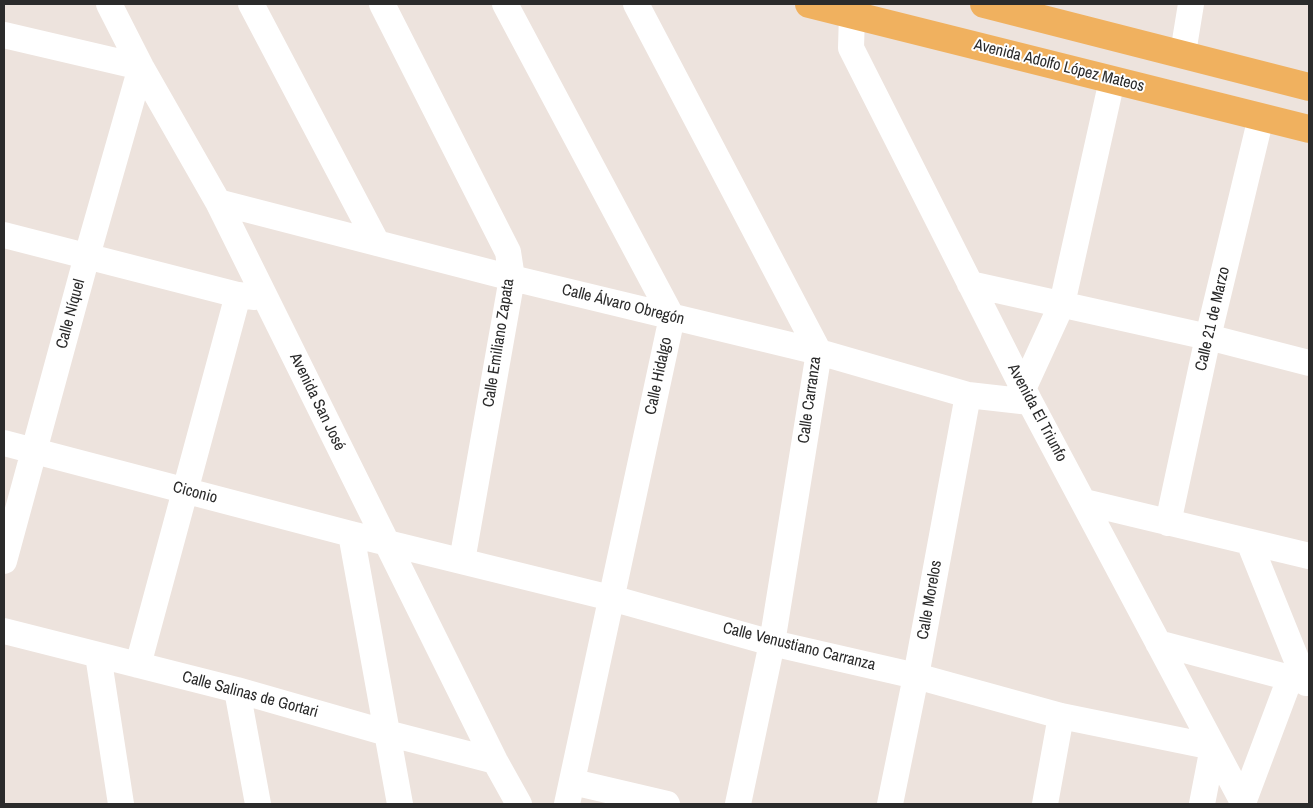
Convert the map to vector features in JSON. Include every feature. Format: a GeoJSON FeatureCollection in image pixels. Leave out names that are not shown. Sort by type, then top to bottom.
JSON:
{"type":"FeatureCollection","features":[{"type":"Feature","properties":{"kind":"main road","name":"Avenida Adolfo López Mateos"},"geometry":{"type":"LineString","coordinates":[[809,4],[853,9],[1112,80],[1309,129]]}},
{"type":"Feature","properties":{"kind":"main road"},"geometry":{"type":"LineString","coordinates":[[984,4],[1309,86]]}},
{"type":"Feature","properties":{"kind":"street","name":"Avenida San José"},"geometry":{"type":"LineString","coordinates":[[109,4],[141,67],[218,202],[495,761],[519,804]]}},
{"type":"Feature","properties":{"kind":"street"},"geometry":{"type":"LineString","coordinates":[[251,4],[377,242]]}},
{"type":"Feature","properties":{"kind":"street","name":"Calle Emiliano Zapata"},"geometry":{"type":"LineString","coordinates":[[382,4],[508,252],[512,278],[462,561]]}},
{"type":"Feature","properties":{"kind":"street","name":"Calle Hidalgo"},"geometry":{"type":"LineString","coordinates":[[505,4],[672,317],[610,598],[570,793]]}},
{"type":"Feature","properties":{"kind":"street","name":"Calle Carranza"},"geometry":{"type":"LineString","coordinates":[[636,4],[819,352],[772,642],[738,804]]}},
{"type":"Feature","properties":{"kind":"street"},"geometry":{"type":"LineString","coordinates":[[1183,53],[1191,4]]}},
{"type":"Feature","properties":{"kind":"street","name":"Avenida El Triunfo"},"geometry":{"type":"LineString","coordinates":[[853,9],[851,48],[1027,396],[1244,804]]}},
{"type":"Feature","properties":{"kind":"street"},"geometry":{"type":"LineString","coordinates":[[4,35],[141,67]]}},
{"type":"Feature","properties":{"kind":"street","name":"Calle Níquel"},"geometry":{"type":"LineString","coordinates":[[4,562],[87,256],[141,67]]}},
{"type":"Feature","properties":{"kind":"street"},"geometry":{"type":"LineString","coordinates":[[1027,396],[1062,304],[1112,80]]}},
{"type":"Feature","properties":{"kind":"street","name":"Calle 21 de Marzo"},"geometry":{"type":"LineString","coordinates":[[1168,523],[1208,337],[1261,117]]}},
{"type":"Feature","properties":{"kind":"street","name":"Calle Álvaro Obregón"},"geometry":{"type":"LineString","coordinates":[[218,202],[512,278],[819,352],[968,395],[1027,396]]}},
{"type":"Feature","properties":{"kind":"street"},"geometry":{"type":"LineString","coordinates":[[4,235],[238,295],[266,298]]}},
{"type":"Feature","properties":{"kind":"street"},"geometry":{"type":"LineString","coordinates":[[970,284],[1208,337],[1309,363]]}},
{"type":"Feature","properties":{"kind":"street"},"geometry":{"type":"LineString","coordinates":[[138,665],[238,295]]}},
{"type":"Feature","properties":{"kind":"street","name":"Calle Morelos"},"geometry":{"type":"LineString","coordinates":[[890,804],[916,676],[968,395]]}},
{"type":"Feature","properties":{"kind":"street","name":"Ciconio"},"geometry":{"type":"LineString","coordinates":[[4,443],[386,542]]}},
{"type":"Feature","properties":{"kind":"street"},"geometry":{"type":"LineString","coordinates":[[1084,502],[1309,556]]}},
{"type":"Feature","properties":{"kind":"street"},"geometry":{"type":"LineString","coordinates":[[351,534],[400,804]]}},
{"type":"Feature","properties":{"kind":"street","name":"Calle Venustiano Carranza"},"geometry":{"type":"LineString","coordinates":[[386,542],[610,598],[772,642],[916,676],[1061,716],[1213,747]]}},
{"type":"Feature","properties":{"kind":"street"},"geometry":{"type":"LineString","coordinates":[[1244,804],[1302,681],[1249,542]]}},
{"type":"Feature","properties":{"kind":"street","name":"Calle Salinas de Gortari"},"geometry":{"type":"LineString","coordinates":[[4,631],[237,690],[387,733],[495,761]]}},
{"type":"Feature","properties":{"kind":"street"},"geometry":{"type":"LineString","coordinates":[[1158,643],[1302,681]]}},
{"type":"Feature","properties":{"kind":"street"},"geometry":{"type":"LineString","coordinates":[[98,655],[121,804]]}},
{"type":"Feature","properties":{"kind":"street"},"geometry":{"type":"LineString","coordinates":[[237,690],[258,804]]}},
{"type":"Feature","properties":{"kind":"street"},"geometry":{"type":"LineString","coordinates":[[1045,804],[1061,716]]}},
{"type":"Feature","properties":{"kind":"street"},"geometry":{"type":"LineString","coordinates":[[1202,804],[1213,747]]}},
{"type":"Feature","properties":{"kind":"street"},"geometry":{"type":"LineString","coordinates":[[570,793],[667,804]]}}]}
